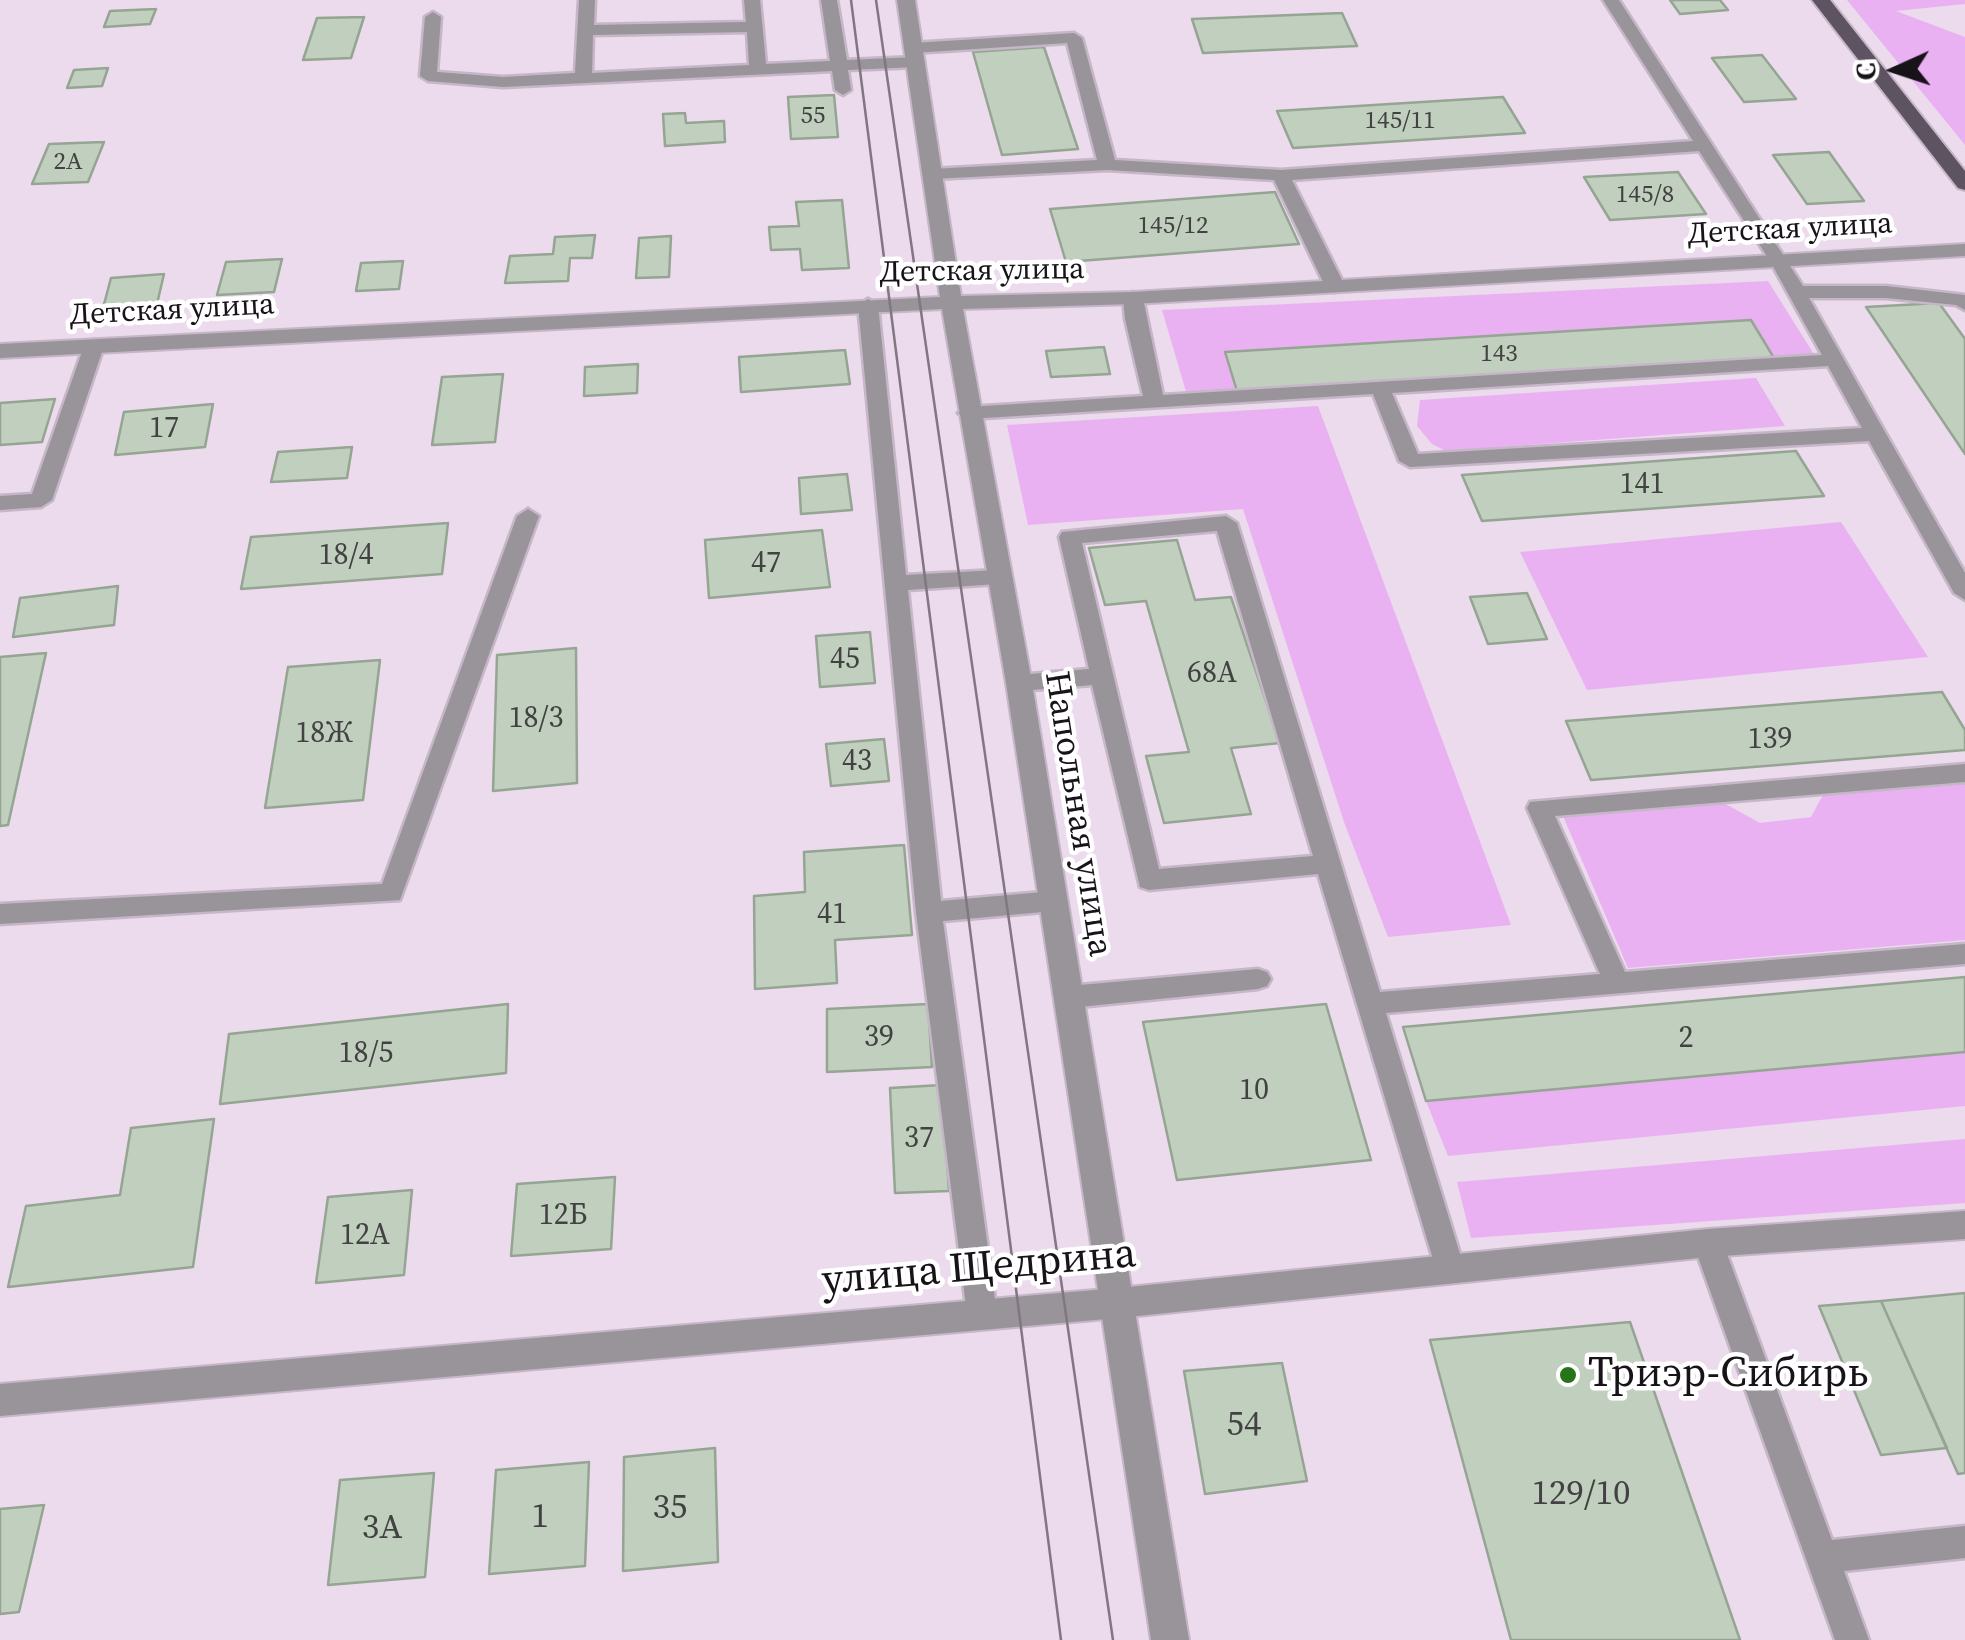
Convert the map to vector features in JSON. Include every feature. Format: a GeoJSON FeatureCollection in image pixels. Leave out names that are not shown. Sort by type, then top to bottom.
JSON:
{"type":"FeatureCollection","features":[{"type":"Feature","properties":{"kind":"main road"},"geometry":{"type":"LineString","coordinates":[[1821,0],[1965,184]]}},
{"type":"Feature","properties":{"kind":"street","name":"Напольная улица"},"geometry":{"type":"LineString","coordinates":[[906,0],[968,413],[1019,683],[1170,1640]]}},
{"type":"Feature","properties":{"kind":"street","name":"Детская улица"},"geometry":{"type":"LineString","coordinates":[[0,351],[868,305],[1133,298],[1965,250]]}},
{"type":"Feature","properties":{"kind":"street","name":"улица Щедрина"},"geometry":{"type":"LineString","coordinates":[[0,1400],[1118,1302],[1708,1243],[1965,1225]]}},
{"type":"Feature","properties":{"kind":"lane"},"geometry":{"type":"LineString","coordinates":[[583,78],[587,0]]}},
{"type":"Feature","properties":{"kind":"lane"},"geometry":{"type":"LineString","coordinates":[[752,0],[758,70]]}},
{"type":"Feature","properties":{"kind":"lane"},"geometry":{"type":"LineString","coordinates":[[829,0],[843,90]]}},
{"type":"Feature","properties":{"kind":"lane"},"geometry":{"type":"LineString","coordinates":[[1612,0],[1779,261],[1965,593]]}},
{"type":"Feature","properties":{"kind":"lane"},"geometry":{"type":"LineString","coordinates":[[433,17],[428,76],[503,82],[840,66],[1074,38],[1107,165]]}},
{"type":"Feature","properties":{"kind":"lane"},"geometry":{"type":"LineString","coordinates":[[585,30],[754,27]]}},
{"type":"Feature","properties":{"kind":"lane"},"geometry":{"type":"LineString","coordinates":[[932,174],[1107,165],[1281,174],[1705,145]]}},
{"type":"Feature","properties":{"kind":"lane"},"geometry":{"type":"LineString","coordinates":[[1281,174],[1334,286]]}},
{"type":"Feature","properties":{"kind":"lane"},"geometry":{"type":"LineString","coordinates":[[1797,292],[1886,292],[1962,300],[1965,304]]}},
{"type":"Feature","properties":{"kind":"lane"},"geometry":{"type":"LineString","coordinates":[[1133,298],[1134,319],[1155,404]]}},
{"type":"Feature","properties":{"kind":"lane"},"geometry":{"type":"LineString","coordinates":[[868,305],[929,912],[982,1314]]}},
{"type":"Feature","properties":{"kind":"lane"},"geometry":{"type":"LineString","coordinates":[[0,503],[41,500],[94,346]]}},
{"type":"Feature","properties":{"kind":"lane"},"geometry":{"type":"LineString","coordinates":[[968,413],[1834,360]]}},
{"type":"Feature","properties":{"kind":"lane"},"geometry":{"type":"LineString","coordinates":[[1381,390],[1410,460],[1874,434]]}},
{"type":"Feature","properties":{"kind":"lane"},"geometry":{"type":"LineString","coordinates":[[0,914],[391,893],[528,516]]}},
{"type":"Feature","properties":{"kind":"lane"},"geometry":{"type":"LineString","coordinates":[[1328,864],[1149,880],[1070,537],[1226,523],[1449,1268]]}},
{"type":"Feature","properties":{"kind":"lane"},"geometry":{"type":"LineString","coordinates":[[898,583],[997,577]]}},
{"type":"Feature","properties":{"kind":"lane"},"geometry":{"type":"LineString","coordinates":[[1019,683],[1104,676]]}},
{"type":"Feature","properties":{"kind":"lane"},"geometry":{"type":"LineString","coordinates":[[1617,983],[1539,808],[1965,773]]}},
{"type":"Feature","properties":{"kind":"lane"},"geometry":{"type":"LineString","coordinates":[[929,912],[1054,902]]}},
{"type":"Feature","properties":{"kind":"lane"},"geometry":{"type":"LineString","coordinates":[[1370,1004],[1965,954]]}},
{"type":"Feature","properties":{"kind":"lane"},"geometry":{"type":"LineString","coordinates":[[1069,997],[1258,979]]}},
{"type":"Feature","properties":{"kind":"lane"},"geometry":{"type":"LineString","coordinates":[[1708,1243],[1852,1640]]}},
{"type":"Feature","properties":{"kind":"lane"},"geometry":{"type":"LineString","coordinates":[[1822,1557],[1965,1542]]}},
{"type":"Feature","properties":{"kind":"shaded area"},"geometry":{"type":"Polygon","coordinates":[[[1847,0],[1965,0],[1965,4],[1896,11],[1965,37],[1965,145],[1847,0]]]}},
{"type":"Feature","properties":{"kind":"shaded area"},"geometry":{"type":"Polygon","coordinates":[[[1768,281],[1815,356],[1774,358],[1751,320],[1226,352],[1237,391],[1187,395],[1162,310],[1768,281]]]}},
{"type":"Feature","properties":{"kind":"shaded area"},"geometry":{"type":"Polygon","coordinates":[[[1756,378],[1785,426],[1446,451],[1432,444],[1417,426],[1420,400],[1756,378]]]}},
{"type":"Feature","properties":{"kind":"shaded area"},"geometry":{"type":"Polygon","coordinates":[[[1318,406],[1511,925],[1388,937],[1344,822],[1243,509],[1028,525],[1007,425],[1318,406]]]}},
{"type":"Feature","properties":{"kind":"shaded area"},"geometry":{"type":"Polygon","coordinates":[[[1841,522],[1928,657],[1587,690],[1520,552],[1841,522]]]}},
{"type":"Feature","properties":{"kind":"shaded area"},"geometry":{"type":"Polygon","coordinates":[[[1965,782],[1965,940],[1628,968],[1563,816],[1722,802],[1760,823],[1811,817],[1824,793],[1965,782]]]}},
{"type":"Feature","properties":{"kind":"shaded area"},"geometry":{"type":"Polygon","coordinates":[[[1965,1052],[1965,1106],[1448,1156],[1426,1101],[1965,1052]]]}},
{"type":"Feature","properties":{"kind":"shaded area"},"geometry":{"type":"Polygon","coordinates":[[[1965,1139],[1965,1203],[1471,1238],[1457,1182],[1965,1139]]]}},
{"type":"Feature","properties":{"kind":"building"},"geometry":{"type":"Polygon","coordinates":[[[1670,0],[1720,0],[1728,10],[1680,14],[1670,0]]]}},
{"type":"Feature","properties":{"kind":"building"},"geometry":{"type":"Polygon","coordinates":[[[156,9],[150,24],[104,27],[110,11],[156,9]]]}},
{"type":"Feature","properties":{"kind":"building"},"geometry":{"type":"Polygon","coordinates":[[[1342,13],[1357,46],[1203,53],[1192,19],[1342,13]]]}},
{"type":"Feature","properties":{"kind":"building"},"geometry":{"type":"Polygon","coordinates":[[[364,17],[351,58],[303,60],[317,18],[364,17]]]}},
{"type":"Feature","properties":{"kind":"building"},"geometry":{"type":"Polygon","coordinates":[[[1044,47],[1078,149],[1002,155],[973,52],[1044,47]]]}},
{"type":"Feature","properties":{"kind":"building"},"geometry":{"type":"Polygon","coordinates":[[[1762,55],[1796,99],[1744,102],[1712,58],[1762,55]]]}},
{"type":"Feature","properties":{"kind":"building"},"geometry":{"type":"Polygon","coordinates":[[[108,68],[102,86],[67,88],[74,70],[108,68]]]}},
{"type":"Feature","properties":{"kind":"building"},"geometry":{"type":"Polygon","coordinates":[[[834,95],[838,137],[791,139],[788,97],[834,95]]]}},
{"type":"Feature","properties":{"kind":"building"},"geometry":{"type":"Polygon","coordinates":[[[1503,97],[1525,133],[1293,148],[1277,111],[1503,97]]]}},
{"type":"Feature","properties":{"kind":"building"},"geometry":{"type":"Polygon","coordinates":[[[685,113],[686,123],[724,121],[725,142],[665,146],[663,114],[685,113]]]}},
{"type":"Feature","properties":{"kind":"building"},"geometry":{"type":"Polygon","coordinates":[[[104,142],[88,182],[32,184],[49,144],[104,142]]]}},
{"type":"Feature","properties":{"kind":"building"},"geometry":{"type":"Polygon","coordinates":[[[1829,152],[1864,201],[1807,204],[1773,155],[1829,152]]]}},
{"type":"Feature","properties":{"kind":"building"},"geometry":{"type":"Polygon","coordinates":[[[1678,172],[1706,214],[1610,220],[1584,177],[1678,172]]]}},
{"type":"Feature","properties":{"kind":"building"},"geometry":{"type":"Polygon","coordinates":[[[1275,192],[1299,244],[1066,262],[1050,209],[1275,192]]]}},
{"type":"Feature","properties":{"kind":"building"},"geometry":{"type":"Polygon","coordinates":[[[842,200],[849,268],[802,270],[800,249],[771,250],[769,227],[799,226],[796,202],[842,200]]]}},
{"type":"Feature","properties":{"kind":"building"},"geometry":{"type":"Polygon","coordinates":[[[595,235],[592,258],[570,258],[568,281],[505,283],[510,256],[553,254],[555,237],[595,235]]]}},
{"type":"Feature","properties":{"kind":"building"},"geometry":{"type":"Polygon","coordinates":[[[671,236],[669,277],[636,278],[639,238],[671,236]]]}},
{"type":"Feature","properties":{"kind":"building"},"geometry":{"type":"Polygon","coordinates":[[[282,259],[274,292],[217,295],[226,262],[282,259]]]}},
{"type":"Feature","properties":{"kind":"building"},"geometry":{"type":"Polygon","coordinates":[[[403,261],[399,289],[356,291],[361,263],[403,261]]]}},
{"type":"Feature","properties":{"kind":"building"},"geometry":{"type":"Polygon","coordinates":[[[164,274],[157,304],[103,308],[111,278],[164,274]]]}},
{"type":"Feature","properties":{"kind":"building"},"geometry":{"type":"Polygon","coordinates":[[[1939,303],[1965,339],[1965,454],[1866,307],[1939,303]]]}},
{"type":"Feature","properties":{"kind":"building"},"geometry":{"type":"Polygon","coordinates":[[[1751,320],[1774,358],[1237,391],[1225,352],[1751,320]]]}},
{"type":"Feature","properties":{"kind":"building"},"geometry":{"type":"Polygon","coordinates":[[[1104,347],[1110,374],[1051,377],[1046,351],[1104,347]]]}},
{"type":"Feature","properties":{"kind":"building"},"geometry":{"type":"Polygon","coordinates":[[[845,350],[850,384],[741,392],[739,357],[845,350]]]}},
{"type":"Feature","properties":{"kind":"building"},"geometry":{"type":"Polygon","coordinates":[[[638,364],[637,393],[584,396],[585,367],[638,364]]]}},
{"type":"Feature","properties":{"kind":"building"},"geometry":{"type":"Polygon","coordinates":[[[503,374],[495,442],[432,445],[442,377],[503,374]]]}},
{"type":"Feature","properties":{"kind":"building"},"geometry":{"type":"Polygon","coordinates":[[[55,399],[42,442],[0,445],[0,403],[55,399]]]}},
{"type":"Feature","properties":{"kind":"building"},"geometry":{"type":"Polygon","coordinates":[[[213,404],[205,447],[115,455],[124,412],[213,404]]]}},
{"type":"Feature","properties":{"kind":"building"},"geometry":{"type":"Polygon","coordinates":[[[352,447],[347,478],[271,482],[278,452],[352,447]]]}},
{"type":"Feature","properties":{"kind":"building"},"geometry":{"type":"Polygon","coordinates":[[[1796,451],[1824,496],[1482,521],[1462,475],[1796,451]]]}},
{"type":"Feature","properties":{"kind":"building"},"geometry":{"type":"Polygon","coordinates":[[[847,474],[852,510],[801,514],[799,478],[847,474]]]}},
{"type":"Feature","properties":{"kind":"building"},"geometry":{"type":"Polygon","coordinates":[[[448,523],[442,574],[241,589],[251,537],[448,523]]]}},
{"type":"Feature","properties":{"kind":"building"},"geometry":{"type":"Polygon","coordinates":[[[822,530],[830,587],[709,598],[705,540],[822,530]]]}},
{"type":"Feature","properties":{"kind":"building"},"geometry":{"type":"Polygon","coordinates":[[[1177,540],[1195,600],[1231,597],[1280,743],[1231,748],[1251,814],[1164,823],[1146,756],[1189,752],[1146,601],[1105,605],[1089,548],[1177,540]]]}},
{"type":"Feature","properties":{"kind":"building"},"geometry":{"type":"Polygon","coordinates":[[[118,586],[114,625],[13,637],[20,598],[118,586]]]}},
{"type":"Feature","properties":{"kind":"building"},"geometry":{"type":"Polygon","coordinates":[[[1527,593],[1547,639],[1488,644],[1470,597],[1527,593]]]}},
{"type":"Feature","properties":{"kind":"building"},"geometry":{"type":"Polygon","coordinates":[[[870,632],[875,683],[820,687],[816,636],[870,632]]]}},
{"type":"Feature","properties":{"kind":"building"},"geometry":{"type":"Polygon","coordinates":[[[576,648],[577,783],[493,791],[497,655],[576,648]]]}},
{"type":"Feature","properties":{"kind":"building"},"geometry":{"type":"Polygon","coordinates":[[[46,653],[8,825],[0,826],[0,657],[46,653]]]}},
{"type":"Feature","properties":{"kind":"building"},"geometry":{"type":"Polygon","coordinates":[[[380,660],[363,800],[265,808],[288,667],[380,660]]]}},
{"type":"Feature","properties":{"kind":"building"},"geometry":{"type":"Polygon","coordinates":[[[1942,692],[1965,730],[1965,750],[1591,780],[1566,721],[1942,692]]]}},
{"type":"Feature","properties":{"kind":"building"},"geometry":{"type":"Polygon","coordinates":[[[884,739],[889,781],[831,786],[826,744],[884,739]]]}},
{"type":"Feature","properties":{"kind":"building"},"geometry":{"type":"Polygon","coordinates":[[[904,845],[912,935],[835,940],[837,983],[755,989],[754,896],[805,892],[804,852],[904,845]]]}},
{"type":"Feature","properties":{"kind":"building"},"geometry":{"type":"Polygon","coordinates":[[[1965,977],[1965,1052],[1426,1101],[1403,1027],[1965,977]]]}},
{"type":"Feature","properties":{"kind":"building"},"geometry":{"type":"Polygon","coordinates":[[[508,1004],[506,1073],[220,1104],[229,1034],[508,1004]]]}},
{"type":"Feature","properties":{"kind":"building"},"geometry":{"type":"Polygon","coordinates":[[[928,1004],[932,1067],[827,1072],[827,1009],[928,1004]]]}},
{"type":"Feature","properties":{"kind":"building"},"geometry":{"type":"Polygon","coordinates":[[[1326,1004],[1371,1160],[1177,1180],[1143,1022],[1326,1004]]]}},
{"type":"Feature","properties":{"kind":"building"},"geometry":{"type":"Polygon","coordinates":[[[942,1085],[949,1191],[895,1193],[890,1088],[942,1085]]]}},
{"type":"Feature","properties":{"kind":"building"},"geometry":{"type":"Polygon","coordinates":[[[214,1119],[193,1267],[8,1287],[26,1206],[120,1195],[131,1128],[214,1119]]]}},
{"type":"Feature","properties":{"kind":"building"},"geometry":{"type":"Polygon","coordinates":[[[615,1177],[611,1249],[511,1256],[517,1184],[615,1177]]]}},
{"type":"Feature","properties":{"kind":"building"},"geometry":{"type":"Polygon","coordinates":[[[412,1190],[404,1275],[316,1283],[328,1197],[412,1190]]]}},
{"type":"Feature","properties":{"kind":"building"},"geometry":{"type":"Polygon","coordinates":[[[1965,1293],[1965,1473],[1958,1474],[1881,1301],[1965,1293]]]}},
{"type":"Feature","properties":{"kind":"building"},"geometry":{"type":"Polygon","coordinates":[[[1881,1301],[1947,1448],[1881,1455],[1819,1306],[1881,1301]]]}},
{"type":"Feature","properties":{"kind":"building"},"geometry":{"type":"Polygon","coordinates":[[[1630,1322],[1740,1640],[1511,1640],[1430,1340],[1630,1322]]]}},
{"type":"Feature","properties":{"kind":"building"},"geometry":{"type":"Polygon","coordinates":[[[1282,1363],[1307,1481],[1205,1494],[1184,1371],[1282,1363]]]}},
{"type":"Feature","properties":{"kind":"building"},"geometry":{"type":"Polygon","coordinates":[[[715,1448],[718,1562],[623,1571],[624,1457],[715,1448]]]}},
{"type":"Feature","properties":{"kind":"building"},"geometry":{"type":"Polygon","coordinates":[[[589,1462],[585,1566],[489,1574],[496,1470],[589,1462]]]}},
{"type":"Feature","properties":{"kind":"building"},"geometry":{"type":"Polygon","coordinates":[[[434,1473],[425,1577],[328,1585],[340,1480],[434,1473]]]}},
{"type":"Feature","properties":{"kind":"building"},"geometry":{"type":"Polygon","coordinates":[[[44,1505],[19,1612],[0,1614],[0,1509],[44,1505]]]}},
{"type":"Feature","properties":{"kind":"tram line"},"geometry":{"type":"LineString","coordinates":[[851,0],[1061,1640]]}},
{"type":"Feature","properties":{"kind":"tram line"},"geometry":{"type":"LineString","coordinates":[[876,0],[1113,1640]]}},
{"type":"Feature","properties":{"kind":"place","name":"Триэр-Сибирь"},"geometry":{"type":"Point","coordinates":[1568,1375]}}]}
